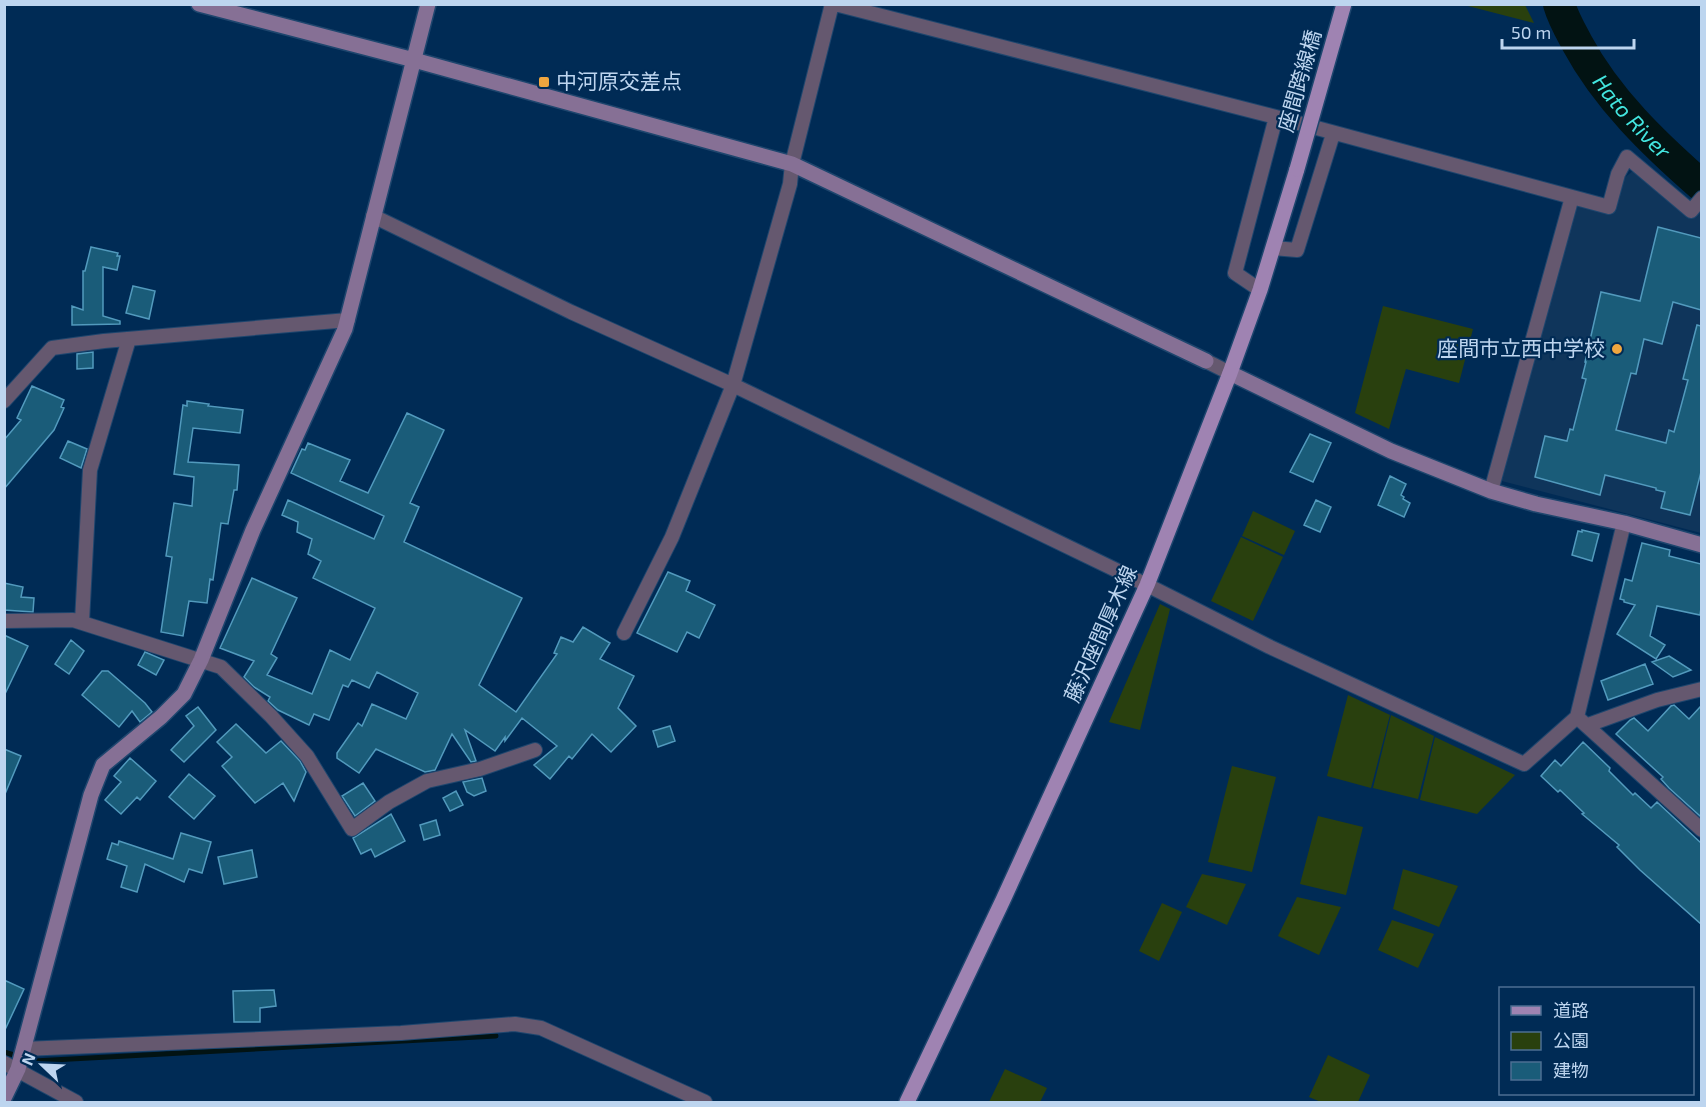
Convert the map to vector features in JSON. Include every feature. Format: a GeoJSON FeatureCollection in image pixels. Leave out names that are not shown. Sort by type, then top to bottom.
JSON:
{"type":"FeatureCollection","features":[{"type":"Feature","properties":{"kind":"main road","name":"座間跨線橋"},"geometry":{"type":"LineString","coordinates":[[1297,169],[1344,4]]}},
{"type":"Feature","properties":{"kind":"main road","name":"藤沢座間厚木線"},"geometry":{"type":"LineString","coordinates":[[908,1102],[1147,585],[1260,290],[1297,169]]}},
{"type":"Feature","properties":{"kind":"street"},"geometry":{"type":"LineString","coordinates":[[199,4],[414,60],[792,164],[1391,451],[1491,491],[1536,504],[1624,523],[1701,545]]}},
{"type":"Feature","properties":{"kind":"street"},"geometry":{"type":"LineString","coordinates":[[4,1098],[17,1060],[91,795],[103,765],[161,717],[184,694],[201,660],[253,530],[348,320],[428,4]]}},
{"type":"Feature","properties":{"kind":"street"},"geometry":{"type":"LineString","coordinates":[[624,633],[672,537],[734,385],[790,184],[792,164],[834,4],[1276,117],[1609,207],[1618,174],[1627,157],[1691,211],[1701,198]]}},
{"type":"Feature","properties":{"kind":"street"},"geometry":{"type":"LineString","coordinates":[[1260,290],[1235,273],[1276,117]]}},
{"type":"Feature","properties":{"kind":"street"},"geometry":{"type":"LineString","coordinates":[[1273,248],[1297,250],[1333,134]]}},
{"type":"Feature","properties":{"kind":"street"},"geometry":{"type":"LineString","coordinates":[[1491,491],[1572,197]]}},
{"type":"Feature","properties":{"kind":"street"},"geometry":{"type":"LineString","coordinates":[[373,216],[571,312],[734,385],[1270,647],[1524,764],[1583,721],[1701,689]]}},
{"type":"Feature","properties":{"kind":"street"},"geometry":{"type":"LineString","coordinates":[[4,401],[52,348],[348,320]]}},
{"type":"Feature","properties":{"kind":"street"},"geometry":{"type":"LineString","coordinates":[[82,622],[90,470],[129,339]]}},
{"type":"Feature","properties":{"kind":"street"},"geometry":{"type":"LineString","coordinates":[[1583,721],[1624,523]]}},
{"type":"Feature","properties":{"kind":"street"},"geometry":{"type":"LineString","coordinates":[[4,621],[73,620],[221,667],[271,716],[307,756],[352,830],[389,802],[427,781],[480,769],[535,750]]}},
{"type":"Feature","properties":{"kind":"street"},"geometry":{"type":"LineString","coordinates":[[1583,721],[1701,830]]}},
{"type":"Feature","properties":{"kind":"street"},"geometry":{"type":"LineString","coordinates":[[17,1060],[515,1024],[541,1028],[705,1102]]}},
{"type":"Feature","properties":{"kind":"street"},"geometry":{"type":"LineString","coordinates":[[17,1060],[76,1102]]}},
{"type":"Feature","properties":{"kind":"shaded area","name":"座間市立西中学校"},"geometry":{"type":"Polygon","coordinates":[[[1634,170],[1691,218],[1701,207],[1701,533],[1498,480],[1570,210],[1577,206],[1612,215],[1623,179],[1634,170]]]}},
{"type":"Feature","properties":{"kind":"green space"},"geometry":{"type":"Polygon","coordinates":[[[1464,5],[1525,5],[1534,23],[1464,5]]]}},
{"type":"Feature","properties":{"kind":"green space"},"geometry":{"type":"Polygon","coordinates":[[[1383,306],[1473,329],[1459,383],[1406,369],[1389,429],[1355,413],[1383,306]]]}},
{"type":"Feature","properties":{"kind":"green space"},"geometry":{"type":"Polygon","coordinates":[[[1253,511],[1295,531],[1284,555],[1242,536],[1253,511]]]}},
{"type":"Feature","properties":{"kind":"green space"},"geometry":{"type":"Polygon","coordinates":[[[1241,537],[1283,557],[1253,621],[1211,601],[1241,537]]]}},
{"type":"Feature","properties":{"kind":"green space"},"geometry":{"type":"Polygon","coordinates":[[[1160,604],[1170,609],[1140,730],[1109,722],[1160,604]]]}},
{"type":"Feature","properties":{"kind":"green space"},"geometry":{"type":"Polygon","coordinates":[[[1348,695],[1390,715],[1371,788],[1327,776],[1348,695]]]}},
{"type":"Feature","properties":{"kind":"green space"},"geometry":{"type":"Polygon","coordinates":[[[1391,715],[1434,736],[1418,799],[1373,788],[1391,715]]]}},
{"type":"Feature","properties":{"kind":"green space"},"geometry":{"type":"Polygon","coordinates":[[[1435,737],[1515,775],[1477,814],[1420,800],[1435,737]]]}},
{"type":"Feature","properties":{"kind":"green space"},"geometry":{"type":"Polygon","coordinates":[[[1232,766],[1276,777],[1252,872],[1208,862],[1232,766]]]}},
{"type":"Feature","properties":{"kind":"green space"},"geometry":{"type":"Polygon","coordinates":[[[1318,816],[1363,827],[1346,895],[1300,884],[1318,816]]]}},
{"type":"Feature","properties":{"kind":"green space"},"geometry":{"type":"Polygon","coordinates":[[[1403,869],[1458,886],[1439,927],[1393,909],[1403,869]]]}},
{"type":"Feature","properties":{"kind":"green space"},"geometry":{"type":"Polygon","coordinates":[[[1202,874],[1246,884],[1227,925],[1186,907],[1202,874]]]}},
{"type":"Feature","properties":{"kind":"green space"},"geometry":{"type":"Polygon","coordinates":[[[1297,897],[1341,907],[1319,955],[1278,936],[1297,897]]]}},
{"type":"Feature","properties":{"kind":"green space"},"geometry":{"type":"Polygon","coordinates":[[[1162,903],[1182,912],[1159,961],[1139,951],[1162,903]]]}},
{"type":"Feature","properties":{"kind":"green space"},"geometry":{"type":"Polygon","coordinates":[[[1392,920],[1434,934],[1418,968],[1378,950],[1392,920]]]}},
{"type":"Feature","properties":{"kind":"green space"},"geometry":{"type":"Polygon","coordinates":[[[1328,1055],[1370,1075],[1358,1102],[1321,1102],[1309,1097],[1328,1055]]]}},
{"type":"Feature","properties":{"kind":"green space"},"geometry":{"type":"Polygon","coordinates":[[[1005,1069],[1047,1088],[1040,1102],[989,1102],[1005,1069]]]}},
{"type":"Feature","properties":{"kind":"building"},"geometry":{"type":"Polygon","coordinates":[[[1658,227],[1701,238],[1701,310],[1673,302],[1662,344],[1644,339],[1636,374],[1631,373],[1616,430],[1666,443],[1669,430],[1674,432],[1688,380],[1683,379],[1697,325],[1701,326],[1701,472],[1690,515],[1661,508],[1665,492],[1605,475],[1600,495],[1535,477],[1545,436],[1567,441],[1570,429],[1573,430],[1586,379],[1582,378],[1601,292],[1640,301],[1658,227]]]}},
{"type":"Feature","properties":{"kind":"building"},"geometry":{"type":"Polygon","coordinates":[[[91,247],[118,253],[117,256],[120,256],[117,270],[103,267],[103,316],[120,321],[120,324],[72,325],[72,306],[83,310],[83,271],[85,271],[91,247]]]}},
{"type":"Feature","properties":{"kind":"building"},"geometry":{"type":"Polygon","coordinates":[[[133,286],[155,291],[149,319],[126,313],[133,286]]]}},
{"type":"Feature","properties":{"kind":"building"},"geometry":{"type":"Polygon","coordinates":[[[93,352],[93,368],[77,369],[77,354],[93,352]]]}},
{"type":"Feature","properties":{"kind":"building"},"geometry":{"type":"Polygon","coordinates":[[[32,386],[64,400],[61,407],[64,408],[54,430],[4,489],[4,440],[21,420],[17,418],[32,386]]]}},
{"type":"Feature","properties":{"kind":"building"},"geometry":{"type":"Polygon","coordinates":[[[187,401],[243,410],[240,433],[193,428],[188,462],[239,465],[237,490],[234,490],[228,524],[221,523],[213,580],[210,579],[207,603],[189,601],[183,636],[161,632],[172,557],[166,556],[174,503],[192,506],[194,477],[174,474],[183,405],[187,406],[187,401]]]}},
{"type":"Feature","properties":{"kind":"building"},"geometry":{"type":"Polygon","coordinates":[[[407,413],[444,430],[410,503],[419,507],[404,542],[522,598],[479,685],[516,712],[557,654],[554,653],[561,637],[573,642],[583,627],[610,643],[600,659],[634,676],[618,708],[636,726],[611,752],[592,734],[572,759],[569,756],[550,779],[534,765],[557,746],[522,718],[495,751],[465,730],[476,761],[471,762],[452,734],[435,770],[425,772],[376,749],[359,773],[337,758],[337,753],[358,723],[362,726],[372,704],[406,719],[418,693],[377,672],[369,688],[352,680],[348,687],[343,685],[329,720],[314,714],[309,725],[278,710],[268,701],[270,697],[254,687],[244,677],[254,661],[220,648],[252,578],[297,598],[271,654],[277,658],[267,675],[312,694],[330,650],[350,660],[375,608],[313,578],[321,561],[308,554],[312,539],[297,532],[298,522],[282,515],[288,500],[374,539],[384,516],[291,473],[302,449],[305,450],[308,443],[350,460],[340,481],[368,493],[407,413]]]}},
{"type":"Feature","properties":{"kind":"building"},"geometry":{"type":"Polygon","coordinates":[[[1310,434],[1331,443],[1313,482],[1290,472],[1310,434]]]}},
{"type":"Feature","properties":{"kind":"building"},"geometry":{"type":"Polygon","coordinates":[[[68,441],[87,449],[81,468],[60,458],[68,441]]]}},
{"type":"Feature","properties":{"kind":"building"},"geometry":{"type":"Polygon","coordinates":[[[1390,476],[1406,484],[1401,495],[1410,503],[1404,517],[1378,505],[1390,476]]]}},
{"type":"Feature","properties":{"kind":"building"},"geometry":{"type":"Polygon","coordinates":[[[1316,500],[1331,507],[1320,532],[1304,525],[1316,500]]]}},
{"type":"Feature","properties":{"kind":"building"},"geometry":{"type":"Polygon","coordinates":[[[1582,530],[1599,534],[1592,561],[1572,555],[1578,531],[1582,532],[1582,530]]]}},
{"type":"Feature","properties":{"kind":"building"},"geometry":{"type":"Polygon","coordinates":[[[1642,543],[1670,550],[1669,556],[1701,564],[1700,615],[1657,606],[1650,636],[1665,645],[1656,659],[1617,634],[1635,605],[1620,599],[1625,579],[1632,581],[1642,543]]]}},
{"type":"Feature","properties":{"kind":"building"},"geometry":{"type":"Polygon","coordinates":[[[668,572],[690,581],[686,591],[715,605],[699,638],[687,632],[677,652],[637,633],[668,572]]]}},
{"type":"Feature","properties":{"kind":"building"},"geometry":{"type":"Polygon","coordinates":[[[4,583],[23,587],[21,597],[34,598],[33,612],[4,610],[4,583]]]}},
{"type":"Feature","properties":{"kind":"building"},"geometry":{"type":"Polygon","coordinates":[[[4,635],[28,646],[4,696],[4,635]]]}},
{"type":"Feature","properties":{"kind":"building"},"geometry":{"type":"Polygon","coordinates":[[[71,640],[84,651],[69,674],[55,664],[71,640]]]}},
{"type":"Feature","properties":{"kind":"building"},"geometry":{"type":"Polygon","coordinates":[[[145,652],[164,660],[156,675],[138,665],[145,652]]]}},
{"type":"Feature","properties":{"kind":"building"},"geometry":{"type":"Polygon","coordinates":[[[1669,656],[1691,670],[1673,677],[1652,662],[1669,656]]]}},
{"type":"Feature","properties":{"kind":"building"},"geometry":{"type":"Polygon","coordinates":[[[1645,664],[1653,684],[1608,700],[1601,681],[1645,664]]]}},
{"type":"Feature","properties":{"kind":"building"},"geometry":{"type":"Polygon","coordinates":[[[102,671],[108,671],[145,703],[152,712],[140,722],[132,711],[119,727],[82,695],[102,671]]]}},
{"type":"Feature","properties":{"kind":"building"},"geometry":{"type":"Polygon","coordinates":[[[1674,705],[1689,719],[1701,706],[1700,816],[1669,788],[1661,779],[1663,777],[1616,734],[1634,718],[1648,731],[1674,705]]]}},
{"type":"Feature","properties":{"kind":"building"},"geometry":{"type":"Polygon","coordinates":[[[198,707],[216,730],[184,762],[171,750],[194,726],[186,716],[198,707]]]}},
{"type":"Feature","properties":{"kind":"building"},"geometry":{"type":"Polygon","coordinates":[[[236,724],[266,753],[281,741],[300,761],[306,772],[294,801],[283,783],[255,803],[222,766],[232,757],[217,742],[236,724]]]}},
{"type":"Feature","properties":{"kind":"building"},"geometry":{"type":"Polygon","coordinates":[[[670,726],[675,741],[658,747],[653,731],[670,726]]]}},
{"type":"Feature","properties":{"kind":"building"},"geometry":{"type":"Polygon","coordinates":[[[1583,742],[1633,795],[1635,793],[1651,808],[1657,802],[1701,843],[1701,924],[1640,870],[1617,847],[1619,845],[1582,814],[1584,813],[1560,790],[1558,792],[1541,776],[1555,760],[1561,766],[1583,742]]]}},
{"type":"Feature","properties":{"kind":"building"},"geometry":{"type":"Polygon","coordinates":[[[4,749],[21,756],[5,794],[4,794],[4,749]]]}},
{"type":"Feature","properties":{"kind":"building"},"geometry":{"type":"Polygon","coordinates":[[[130,758],[156,781],[140,800],[137,797],[121,814],[105,800],[121,782],[114,776],[130,758]]]}},
{"type":"Feature","properties":{"kind":"building"},"geometry":{"type":"Polygon","coordinates":[[[189,774],[215,796],[194,819],[169,797],[189,774]]]}},
{"type":"Feature","properties":{"kind":"building"},"geometry":{"type":"Polygon","coordinates":[[[482,778],[486,791],[474,796],[467,792],[463,782],[482,778]]]}},
{"type":"Feature","properties":{"kind":"building"},"geometry":{"type":"Polygon","coordinates":[[[363,783],[375,801],[355,816],[342,796],[363,783]]]}},
{"type":"Feature","properties":{"kind":"building"},"geometry":{"type":"Polygon","coordinates":[[[456,791],[463,805],[450,811],[443,798],[456,791]]]}},
{"type":"Feature","properties":{"kind":"building"},"geometry":{"type":"Polygon","coordinates":[[[391,814],[405,841],[375,857],[371,849],[361,854],[353,838],[391,814]]]}},
{"type":"Feature","properties":{"kind":"building"},"geometry":{"type":"Polygon","coordinates":[[[436,820],[440,835],[424,840],[420,825],[436,820]]]}},
{"type":"Feature","properties":{"kind":"building"},"geometry":{"type":"Polygon","coordinates":[[[181,833],[211,842],[202,873],[189,869],[184,882],[145,864],[137,892],[121,887],[127,866],[107,859],[112,843],[118,845],[119,841],[173,859],[181,833]]]}},
{"type":"Feature","properties":{"kind":"building"},"geometry":{"type":"Polygon","coordinates":[[[252,850],[257,877],[224,884],[218,857],[252,850]]]}},
{"type":"Feature","properties":{"kind":"building"},"geometry":{"type":"Polygon","coordinates":[[[4,980],[24,989],[4,1032],[4,980]]]}},
{"type":"Feature","properties":{"kind":"building"},"geometry":{"type":"Polygon","coordinates":[[[274,990],[276,1006],[260,1008],[260,1022],[234,1022],[233,991],[274,990]]]}},
{"type":"Feature","properties":{"kind":"waterway","name":"Hato River"},"geometry":{"type":"LineString","coordinates":[[1559,4],[1577,43],[1602,83],[1649,137],[1702,186]]}},
{"type":"Feature","properties":{"kind":"waterway"},"geometry":{"type":"LineString","coordinates":[[4,1052],[34,1061],[496,1036]]}},
{"type":"Feature","properties":{"kind":"place","name":"中河原交差点"},"geometry":{"type":"Point","coordinates":[544,82]}},
{"type":"Feature","properties":{"kind":"place","name":"座間市立西中学校"},"geometry":{"type":"Point","coordinates":[1617,349]}}]}
